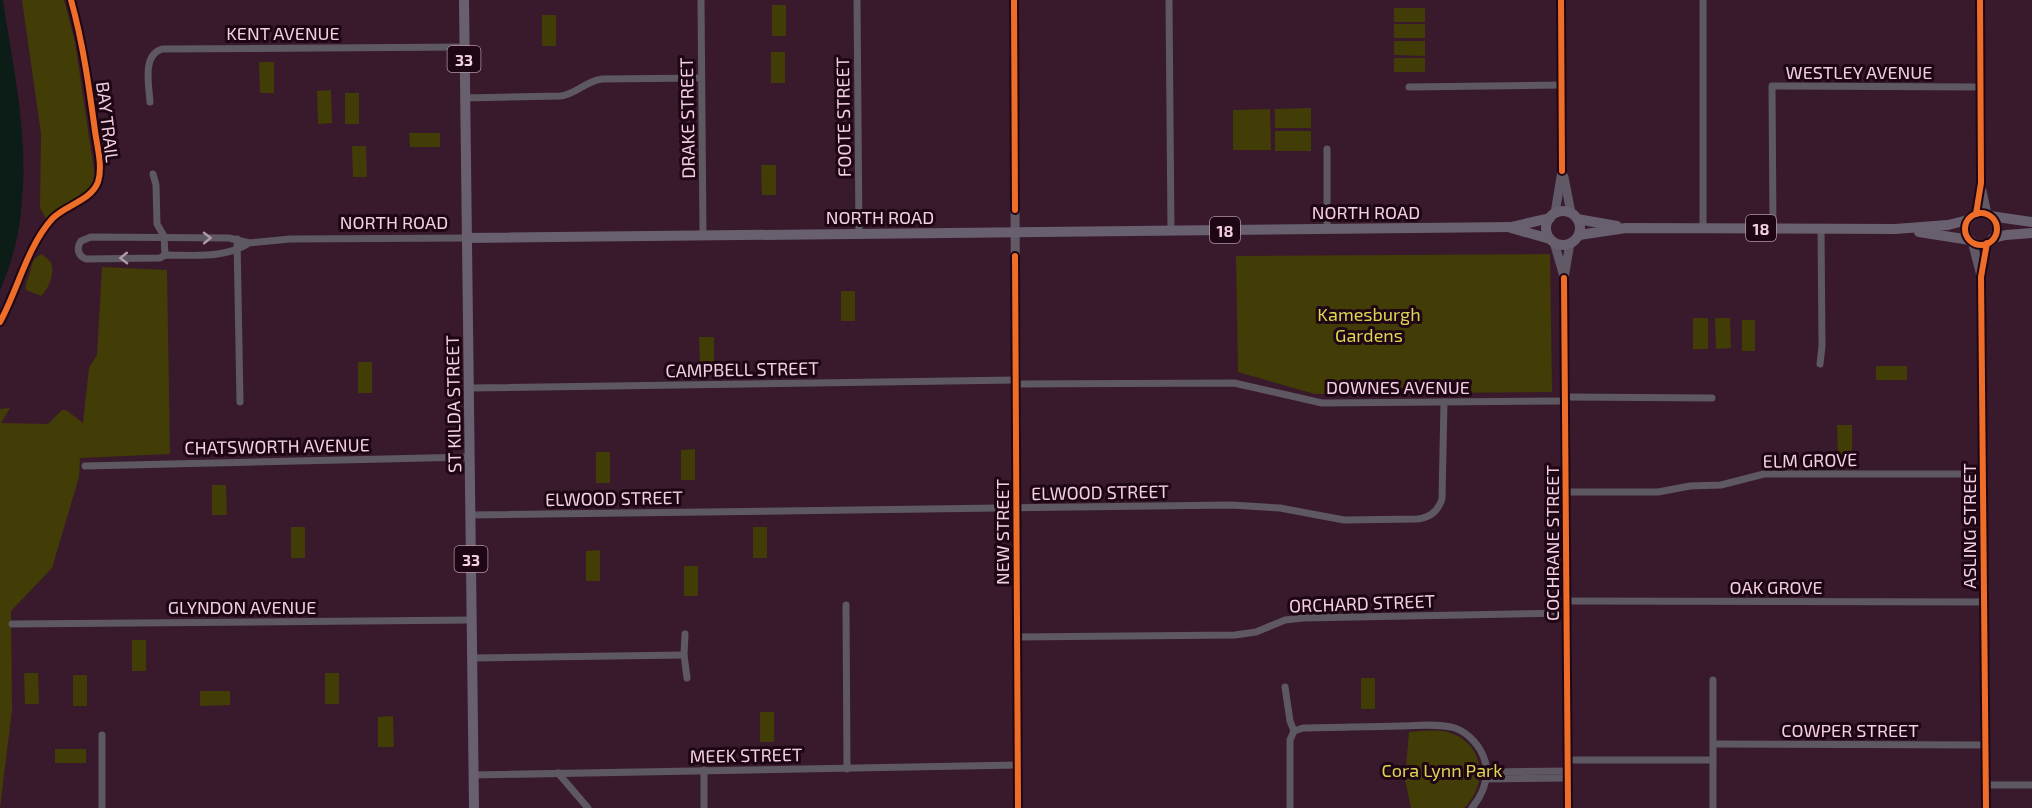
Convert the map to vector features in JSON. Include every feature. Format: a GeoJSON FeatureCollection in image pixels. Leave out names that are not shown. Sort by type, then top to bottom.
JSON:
{"type":"FeatureCollection","features":[{"type":"Feature","properties":{"kind":"main road","name":"ST KILDA STREET"},"geometry":{"type":"LineString","coordinates":[[464,0],[474,808]]}},
{"type":"Feature","properties":{"kind":"main road","name":"18"},"geometry":{"type":"LineString","coordinates":[[1552,215],[1566,211],[1574,216],[1626,228]]}},
{"type":"Feature","properties":{"kind":"main road","name":"NORTH ROAD"},"geometry":{"type":"LineString","coordinates":[[468,238],[1511,227],[1552,215]]}},
{"type":"Feature","properties":{"kind":"main road"},"geometry":{"type":"LineString","coordinates":[[1552,215],[1546,228],[1552,240]]}},
{"type":"Feature","properties":{"kind":"main road"},"geometry":{"type":"LineString","coordinates":[[1570,243],[1579,235],[1580,224],[1574,216]]}},
{"type":"Feature","properties":{"kind":"main road","name":"18"},"geometry":{"type":"LineString","coordinates":[[1579,235],[1626,228],[1895,229],[1948,225],[1980,216],[2032,222]]}},
{"type":"Feature","properties":{"kind":"main road"},"geometry":{"type":"LineString","coordinates":[[1971,241],[1966,231],[1980,216],[1994,219],[1997,229],[1990,241]]}},
{"type":"Feature","properties":{"kind":"main road","name":"NORTH ROAD"},"geometry":{"type":"LineString","coordinates":[[1511,227],[1552,240]]}},
{"type":"Feature","properties":{"kind":"main road","name":"18"},"geometry":{"type":"LineString","coordinates":[[1895,229],[1982,244],[2006,235],[2032,233]]}},
{"type":"Feature","properties":{"kind":"main road","name":"18"},"geometry":{"type":"LineString","coordinates":[[1552,240],[1565,244],[1570,243]]}},
{"type":"Feature","properties":{"kind":"street","name":"DRAKE STREET"},"geometry":{"type":"LineString","coordinates":[[701,0],[703,235]]}},
{"type":"Feature","properties":{"kind":"street","name":"FOOTE STREET"},"geometry":{"type":"LineString","coordinates":[[857,0],[859,234]]}},
{"type":"Feature","properties":{"kind":"street","name":"NEW STREET"},"geometry":{"type":"LineString","coordinates":[[1014,0],[1018,808]]}},
{"type":"Feature","properties":{"kind":"street"},"geometry":{"type":"LineString","coordinates":[[1169,0],[1171,231]]}},
{"type":"Feature","properties":{"kind":"street"},"geometry":{"type":"LineString","coordinates":[[1552,215],[1562,171],[1561,0]]}},
{"type":"Feature","properties":{"kind":"street"},"geometry":{"type":"LineString","coordinates":[[1703,0],[1703,227]]}},
{"type":"Feature","properties":{"kind":"street"},"geometry":{"type":"LineString","coordinates":[[1980,0],[1980,216]]}},
{"type":"Feature","properties":{"kind":"street","name":"KENT AVENUE"},"geometry":{"type":"LineString","coordinates":[[150,102],[150,59],[156,51],[162,49],[464,47]]}},
{"type":"Feature","properties":{"kind":"street"},"geometry":{"type":"LineString","coordinates":[[465,98],[561,96],[573,94],[588,83],[602,79],[701,78]]}},
{"type":"Feature","properties":{"kind":"street"},"geometry":{"type":"LineString","coordinates":[[1409,87],[1562,85]]}},
{"type":"Feature","properties":{"kind":"street","name":"WESTLEY AVENUE"},"geometry":{"type":"LineString","coordinates":[[1773,228],[1772,86],[1980,87]]}},
{"type":"Feature","properties":{"kind":"street"},"geometry":{"type":"LineString","coordinates":[[1327,148],[1328,229]]}},
{"type":"Feature","properties":{"kind":"street"},"geometry":{"type":"LineString","coordinates":[[1562,171],[1574,216]]}},
{"type":"Feature","properties":{"kind":"street"},"geometry":{"type":"LineString","coordinates":[[153,174],[156,185],[157,224],[164,236],[165,255]]}},
{"type":"Feature","properties":{"kind":"street"},"geometry":{"type":"LineString","coordinates":[[1820,364],[1822,346],[1821,228]]}},
{"type":"Feature","properties":{"kind":"street","name":"NORTH ROAD"},"geometry":{"type":"LineString","coordinates":[[249,243],[237,251],[223,254],[165,255],[160,258],[86,260],[80,255],[78,249],[80,243],[87,237],[164,236],[237,239],[249,243],[290,239],[468,238]]}},
{"type":"Feature","properties":{"kind":"street"},"geometry":{"type":"LineString","coordinates":[[237,239],[240,402]]}},
{"type":"Feature","properties":{"kind":"street","name":"COCHRANE STREET"},"geometry":{"type":"LineString","coordinates":[[1552,240],[1564,278]]}},
{"type":"Feature","properties":{"kind":"street","name":"ASLING STREET"},"geometry":{"type":"LineString","coordinates":[[1971,241],[1981,277],[1986,808]]}},
{"type":"Feature","properties":{"kind":"street","name":"ASLING STREET"},"geometry":{"type":"LineString","coordinates":[[1981,277],[1990,241]]}},
{"type":"Feature","properties":{"kind":"street","name":"COCHRANE STREET"},"geometry":{"type":"LineString","coordinates":[[1568,808],[1564,278],[1570,243]]}},
{"type":"Feature","properties":{"kind":"street","name":"CAMPBELL STREET"},"geometry":{"type":"LineString","coordinates":[[469,388],[1016,382]]}},
{"type":"Feature","properties":{"kind":"street","name":"DOWNES AVENUE"},"geometry":{"type":"LineString","coordinates":[[1016,382],[1234,383],[1322,403],[1712,398]]}},
{"type":"Feature","properties":{"kind":"street","name":"ELWOOD STREET"},"geometry":{"type":"LineString","coordinates":[[470,515],[1231,505],[1280,508],[1344,519],[1425,518],[1439,507],[1444,492],[1444,402]]}},
{"type":"Feature","properties":{"kind":"street","name":"CHATSWORTH AVENUE"},"geometry":{"type":"LineString","coordinates":[[85,466],[470,457]]}},
{"type":"Feature","properties":{"kind":"street","name":"ELM GROVE"},"geometry":{"type":"LineString","coordinates":[[1567,492],[1668,491],[1690,486],[1721,485],[1764,474],[1984,474]]}},
{"type":"Feature","properties":{"kind":"street","name":"OAK GROVE"},"geometry":{"type":"LineString","coordinates":[[1568,602],[1985,602]]}},
{"type":"Feature","properties":{"kind":"street"},"geometry":{"type":"LineString","coordinates":[[846,605],[847,769]]}},
{"type":"Feature","properties":{"kind":"street","name":"ORCHARD STREET"},"geometry":{"type":"LineString","coordinates":[[1017,637],[1235,635],[1256,633],[1285,620],[1303,618],[1567,613]]}},
{"type":"Feature","properties":{"kind":"street","name":"GLYNDON AVENUE"},"geometry":{"type":"LineString","coordinates":[[12,624],[472,620]]}},
{"type":"Feature","properties":{"kind":"street"},"geometry":{"type":"LineString","coordinates":[[685,634],[684,655],[687,678]]}},
{"type":"Feature","properties":{"kind":"street"},"geometry":{"type":"LineString","coordinates":[[472,658],[684,655]]}},
{"type":"Feature","properties":{"kind":"street"},"geometry":{"type":"LineString","coordinates":[[1713,680],[1713,808]]}},
{"type":"Feature","properties":{"kind":"street"},"geometry":{"type":"LineString","coordinates":[[1285,687],[1290,721],[1294,731],[1290,740],[1290,808]]}},
{"type":"Feature","properties":{"kind":"street"},"geometry":{"type":"LineString","coordinates":[[1294,731],[1303,728],[1449,727],[1457,729],[1471,739],[1483,756],[1486,776],[1481,796],[1472,808]]}},
{"type":"Feature","properties":{"kind":"street"},"geometry":{"type":"LineString","coordinates":[[102,735],[102,808]]}},
{"type":"Feature","properties":{"kind":"street","name":"COWPER STREET"},"geometry":{"type":"LineString","coordinates":[[1714,744],[1986,745]]}},
{"type":"Feature","properties":{"kind":"street"},"geometry":{"type":"LineString","coordinates":[[1568,760],[1713,760]]}},
{"type":"Feature","properties":{"kind":"street","name":"MEEK STREET"},"geometry":{"type":"LineString","coordinates":[[474,775],[1018,765]]}},
{"type":"Feature","properties":{"kind":"street"},"geometry":{"type":"LineString","coordinates":[[704,770],[704,808]]}},
{"type":"Feature","properties":{"kind":"street"},"geometry":{"type":"LineString","coordinates":[[558,774],[588,808]]}},
{"type":"Feature","properties":{"kind":"street"},"geometry":{"type":"LineString","coordinates":[[1486,776],[1568,775]]}},
{"type":"Feature","properties":{"kind":"street"},"geometry":{"type":"LineString","coordinates":[[1986,785],[2032,785]]}},
{"type":"Feature","properties":{"kind":"green space"},"geometry":{"type":"Polygon","coordinates":[[[22,0],[64,0],[75,42],[95,177],[89,191],[46,219],[40,208],[41,134],[22,0]]]}},
{"type":"Feature","properties":{"kind":"green space"},"geometry":{"type":"Polygon","coordinates":[[[772,5],[786,5],[786,36],[772,36],[772,5]]]}},
{"type":"Feature","properties":{"kind":"green space"},"geometry":{"type":"Polygon","coordinates":[[[1394,8],[1425,8],[1425,22],[1394,22],[1394,8]]]}},
{"type":"Feature","properties":{"kind":"green space"},"geometry":{"type":"Polygon","coordinates":[[[542,15],[556,15],[556,46],[542,46],[542,15]]]}},
{"type":"Feature","properties":{"kind":"green space"},"geometry":{"type":"Polygon","coordinates":[[[1394,24],[1425,24],[1425,38],[1394,38],[1394,24]]]}},
{"type":"Feature","properties":{"kind":"green space"},"geometry":{"type":"Polygon","coordinates":[[[1394,41],[1425,41],[1425,56],[1394,55],[1394,41]]]}},
{"type":"Feature","properties":{"kind":"green space"},"geometry":{"type":"Polygon","coordinates":[[[771,52],[785,52],[785,83],[771,83],[771,52]]]}},
{"type":"Feature","properties":{"kind":"green space"},"geometry":{"type":"Polygon","coordinates":[[[1394,58],[1425,58],[1425,72],[1394,72],[1394,58]]]}},
{"type":"Feature","properties":{"kind":"green space"},"geometry":{"type":"Polygon","coordinates":[[[259,62],[274,62],[274,93],[260,93],[259,62]]]}},
{"type":"Feature","properties":{"kind":"green space"},"geometry":{"type":"Polygon","coordinates":[[[331,90],[332,123],[318,124],[317,91],[331,90]]]}},
{"type":"Feature","properties":{"kind":"green space"},"geometry":{"type":"Polygon","coordinates":[[[345,93],[359,93],[359,124],[345,124],[345,93]]]}},
{"type":"Feature","properties":{"kind":"green space"},"geometry":{"type":"Polygon","coordinates":[[[1311,108],[1311,128],[1275,128],[1275,109],[1311,108]]]}},
{"type":"Feature","properties":{"kind":"green space"},"geometry":{"type":"Polygon","coordinates":[[[1270,109],[1271,150],[1233,150],[1233,110],[1270,109]]]}},
{"type":"Feature","properties":{"kind":"green space"},"geometry":{"type":"Polygon","coordinates":[[[1275,131],[1311,131],[1311,151],[1275,151],[1275,131]]]}},
{"type":"Feature","properties":{"kind":"green space"},"geometry":{"type":"Polygon","coordinates":[[[409,133],[440,133],[440,147],[410,147],[409,133]]]}},
{"type":"Feature","properties":{"kind":"green space"},"geometry":{"type":"Polygon","coordinates":[[[352,146],[366,146],[367,177],[353,177],[352,146]]]}},
{"type":"Feature","properties":{"kind":"green space"},"geometry":{"type":"Polygon","coordinates":[[[761,165],[776,165],[776,195],[762,195],[761,165]]]}},
{"type":"Feature","properties":{"kind":"green space"},"geometry":{"type":"Polygon","coordinates":[[[42,254],[52,265],[52,275],[41,296],[26,290],[26,286],[32,263],[42,254]]]}},
{"type":"Feature","properties":{"kind":"green space","name":"Kamesburgh Gardens"},"geometry":{"type":"Polygon","coordinates":[[[1550,254],[1552,392],[1315,394],[1238,372],[1236,256],[1550,254]]]}},
{"type":"Feature","properties":{"kind":"green space"},"geometry":{"type":"Polygon","coordinates":[[[102,267],[167,270],[170,454],[80,458],[79,477],[52,568],[11,611],[12,710],[0,808],[0,409],[10,408],[1,423],[48,424],[62,410],[66,410],[83,423],[89,368],[97,355],[102,267]]]}},
{"type":"Feature","properties":{"kind":"green space"},"geometry":{"type":"Polygon","coordinates":[[[841,291],[855,291],[855,321],[841,321],[841,291]]]}},
{"type":"Feature","properties":{"kind":"green space"},"geometry":{"type":"Polygon","coordinates":[[[1693,318],[1708,318],[1708,349],[1693,349],[1693,318]]]}},
{"type":"Feature","properties":{"kind":"green space"},"geometry":{"type":"Polygon","coordinates":[[[1715,318],[1730,318],[1731,348],[1716,349],[1715,318]]]}},
{"type":"Feature","properties":{"kind":"green space"},"geometry":{"type":"Polygon","coordinates":[[[1742,320],[1755,320],[1755,351],[1742,351],[1742,320]]]}},
{"type":"Feature","properties":{"kind":"green space"},"geometry":{"type":"Polygon","coordinates":[[[699,337],[714,337],[714,367],[700,368],[699,337]]]}},
{"type":"Feature","properties":{"kind":"green space"},"geometry":{"type":"Polygon","coordinates":[[[358,362],[372,362],[372,393],[358,393],[358,362]]]}},
{"type":"Feature","properties":{"kind":"green space"},"geometry":{"type":"Polygon","coordinates":[[[1876,366],[1907,366],[1907,380],[1876,380],[1876,366]]]}},
{"type":"Feature","properties":{"kind":"green space"},"geometry":{"type":"Polygon","coordinates":[[[1837,425],[1852,425],[1852,455],[1838,456],[1837,425]]]}},
{"type":"Feature","properties":{"kind":"green space"},"geometry":{"type":"Polygon","coordinates":[[[695,449],[695,480],[681,480],[681,450],[695,449]]]}},
{"type":"Feature","properties":{"kind":"green space"},"geometry":{"type":"Polygon","coordinates":[[[596,452],[610,452],[610,483],[596,483],[596,452]]]}},
{"type":"Feature","properties":{"kind":"green space"},"geometry":{"type":"Polygon","coordinates":[[[212,485],[226,485],[227,515],[212,515],[212,485]]]}},
{"type":"Feature","properties":{"kind":"green space"},"geometry":{"type":"Polygon","coordinates":[[[291,527],[305,527],[305,558],[291,558],[291,527]]]}},
{"type":"Feature","properties":{"kind":"green space"},"geometry":{"type":"Polygon","coordinates":[[[753,527],[767,527],[767,558],[753,558],[753,527]]]}},
{"type":"Feature","properties":{"kind":"green space"},"geometry":{"type":"Polygon","coordinates":[[[600,550],[600,581],[586,581],[586,551],[600,550]]]}},
{"type":"Feature","properties":{"kind":"green space"},"geometry":{"type":"Polygon","coordinates":[[[684,566],[698,566],[698,596],[684,596],[684,566]]]}},
{"type":"Feature","properties":{"kind":"green space"},"geometry":{"type":"Polygon","coordinates":[[[132,640],[146,640],[146,671],[132,671],[132,640]]]}},
{"type":"Feature","properties":{"kind":"green space"},"geometry":{"type":"Polygon","coordinates":[[[24,673],[38,673],[39,704],[25,704],[24,673]]]}},
{"type":"Feature","properties":{"kind":"green space"},"geometry":{"type":"Polygon","coordinates":[[[325,673],[339,673],[339,704],[325,704],[325,673]]]}},
{"type":"Feature","properties":{"kind":"green space"},"geometry":{"type":"Polygon","coordinates":[[[73,675],[87,675],[87,706],[73,706],[73,675]]]}},
{"type":"Feature","properties":{"kind":"green space"},"geometry":{"type":"Polygon","coordinates":[[[1361,678],[1375,678],[1375,709],[1361,709],[1361,678]]]}},
{"type":"Feature","properties":{"kind":"green space"},"geometry":{"type":"Polygon","coordinates":[[[200,691],[230,691],[230,705],[200,706],[200,691]]]}},
{"type":"Feature","properties":{"kind":"green space"},"geometry":{"type":"Polygon","coordinates":[[[760,712],[774,712],[774,742],[760,742],[760,712]]]}},
{"type":"Feature","properties":{"kind":"green space"},"geometry":{"type":"Polygon","coordinates":[[[393,716],[394,747],[378,747],[378,717],[393,716]]]}},
{"type":"Feature","properties":{"kind":"green space","name":"Cora Lynn Park"},"geometry":{"type":"Polygon","coordinates":[[[1409,732],[1451,733],[1471,747],[1479,766],[1479,777],[1472,799],[1464,808],[1411,808],[1405,780],[1409,732]]]}},
{"type":"Feature","properties":{"kind":"green space"},"geometry":{"type":"Polygon","coordinates":[[[55,749],[86,749],[86,763],[55,763],[55,749]]]}},
{"type":"Feature","properties":{"kind":"shaded area"},"geometry":{"type":"Polygon","coordinates":[[[0,0],[3,0],[20,109],[23,183],[20,219],[13,255],[0,290],[0,0]]]}},
{"type":"Feature","properties":{"kind":"pier"},"geometry":{"type":"Polygon","coordinates":[[[3,0],[6,0],[26,124],[27,174],[23,227],[13,266],[3,291],[0,293],[13,258],[20,226],[24,174],[23,124],[3,0]]]}},
{"type":"Feature","properties":{"kind":"cycle path","name":"BAY TRAIL"},"geometry":{"type":"LineString","coordinates":[[0,322],[29,255],[43,230],[57,214],[90,194],[98,182],[99,156],[88,82],[71,0]]}},
{"type":"Feature","properties":{"kind":"cycle path"},"geometry":{"type":"LineString","coordinates":[[1014,0],[1015,210]]}},
{"type":"Feature","properties":{"kind":"cycle path"},"geometry":{"type":"LineString","coordinates":[[1561,0],[1562,171]]}},
{"type":"Feature","properties":{"kind":"cycle path"},"geometry":{"type":"LineString","coordinates":[[1976,214],[1981,183],[1980,0]]}},
{"type":"Feature","properties":{"kind":"cycle path"},"geometry":{"type":"LineString","coordinates":[[1981,213],[1992,218],[1997,229],[1992,240],[1981,245],[1970,240],[1965,229],[1970,218],[1981,213]]}},
{"type":"Feature","properties":{"kind":"cycle path"},"geometry":{"type":"LineString","coordinates":[[1986,808],[1981,277],[1987,243]]}},
{"type":"Feature","properties":{"kind":"cycle path"},"geometry":{"type":"LineString","coordinates":[[1015,256],[1018,808]]}},
{"type":"Feature","properties":{"kind":"cycle path"},"geometry":{"type":"LineString","coordinates":[[1564,278],[1568,808]]}}]}
